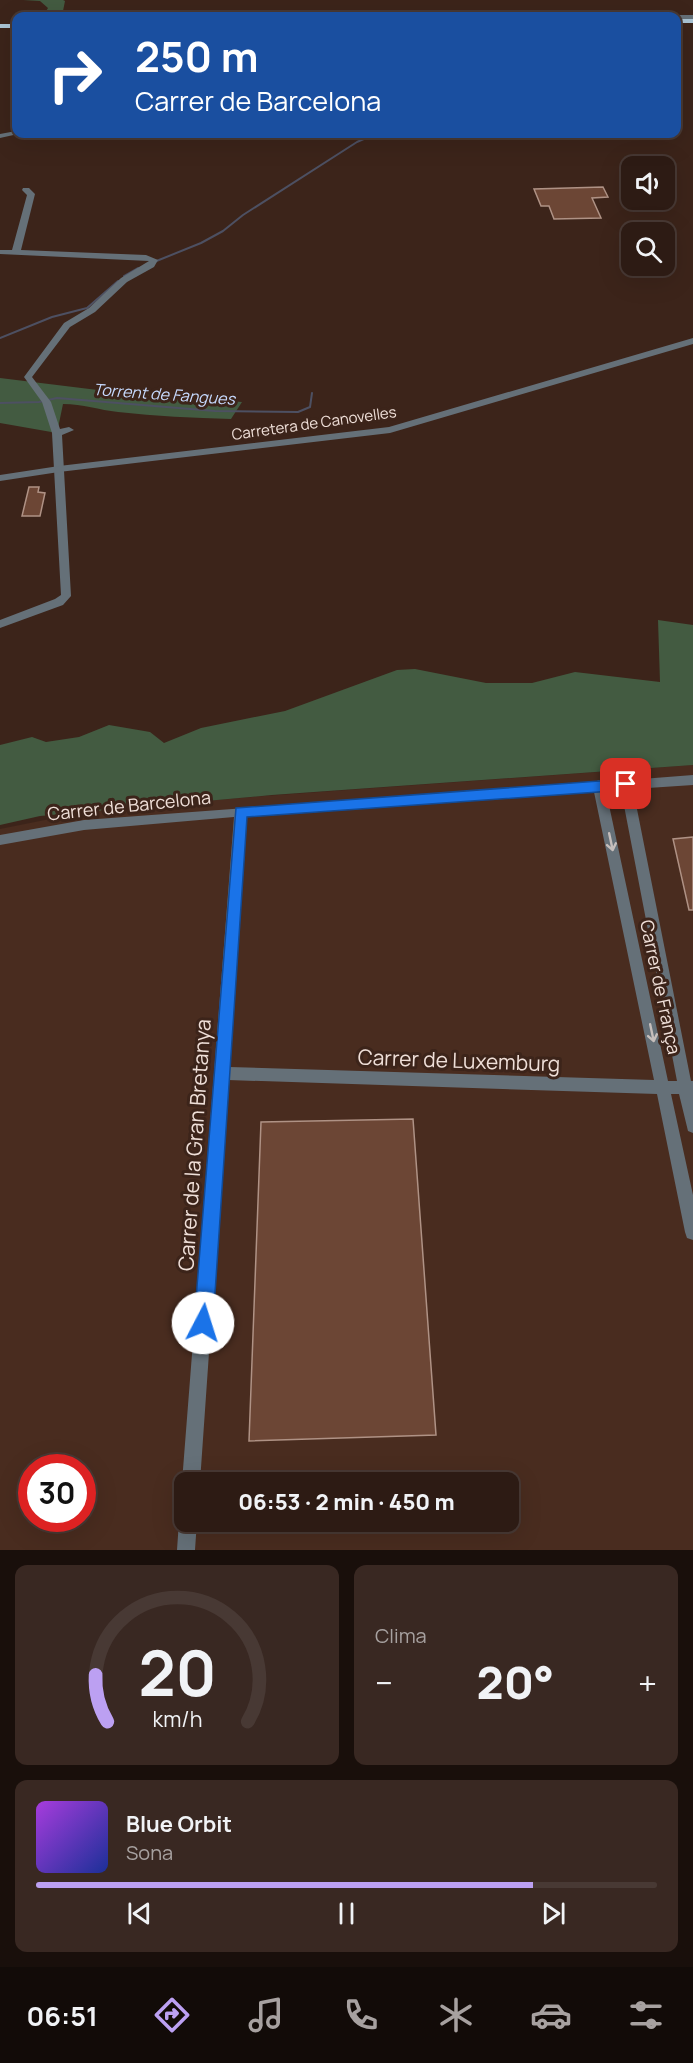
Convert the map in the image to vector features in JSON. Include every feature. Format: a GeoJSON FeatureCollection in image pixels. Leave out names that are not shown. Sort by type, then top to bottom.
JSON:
{"type":"FeatureCollection","features":[{"type":"Feature","properties":{"kind":"street"},"geometry":{"type":"LineString","coordinates":[[19,253],[16,250],[31,194],[26,190]]}},
{"type":"Feature","properties":{"kind":"street"},"geometry":{"type":"LineString","coordinates":[[0,252],[144,257],[154,260],[151,266],[124,280],[92,310],[68,325],[28,377],[44,400],[57,433],[66,596],[59,602],[0,624]]}},
{"type":"Feature","properties":{"kind":"street","name":"Carretera de Canovelles"},"geometry":{"type":"LineString","coordinates":[[0,478],[390,430],[693,341]]}},
{"type":"Feature","properties":{"kind":"street"},"geometry":{"type":"LineString","coordinates":[[57,433],[69,430]]}},
{"type":"Feature","properties":{"kind":"street","name":"Carrer de Barcelona"},"geometry":{"type":"LineString","coordinates":[[0,840],[84,825],[599,785],[693,780]]}},
{"type":"Feature","properties":{"kind":"street","name":"Carrer de França"},"geometry":{"type":"LineString","coordinates":[[626,784],[689,1088],[693,1126]]}},
{"type":"Feature","properties":{"kind":"street","name":"Carrer de França"},"geometry":{"type":"LineString","coordinates":[[599,785],[693,1232]]}},
{"type":"Feature","properties":{"kind":"street","name":"Carrer de la Gran Bretanya"},"geometry":{"type":"LineString","coordinates":[[192,1472],[241,812]]}},
{"type":"Feature","properties":{"kind":"street","name":"Carrer de Luxemburg"},"geometry":{"type":"LineString","coordinates":[[223,1073],[689,1088]]}},
{"type":"Feature","properties":{"kind":"street"},"geometry":{"type":"LineString","coordinates":[[186,1550],[187,1532]]}},
{"type":"Feature","properties":{"kind":"shaded area"},"geometry":{"type":"Polygon","coordinates":[[[693,765],[693,1550],[0,1550],[0,829],[90,811],[693,765]]]}},
{"type":"Feature","properties":{"kind":"green space"},"geometry":{"type":"Polygon","coordinates":[[[23,0],[63,0],[65,1],[63,11],[109,12],[46,12],[48,8],[40,1],[23,0]]]}},
{"type":"Feature","properties":{"kind":"green space"},"geometry":{"type":"Polygon","coordinates":[[[0,378],[114,392],[242,402],[231,419],[174,417],[63,404],[57,433],[0,423],[0,378]]]}},
{"type":"Feature","properties":{"kind":"green space"},"geometry":{"type":"Polygon","coordinates":[[[658,620],[693,625],[693,765],[272,795],[40,816],[0,825],[0,745],[32,737],[46,742],[79,737],[109,725],[150,732],[164,743],[201,728],[285,711],[397,670],[415,669],[486,683],[532,683],[575,672],[660,682],[658,620]]]}},
{"type":"Feature","properties":{"kind":"building"},"geometry":{"type":"Polygon","coordinates":[[[603,187],[608,197],[592,198],[601,218],[554,219],[549,206],[541,206],[534,189],[603,187]]]}},
{"type":"Feature","properties":{"kind":"building"},"geometry":{"type":"Polygon","coordinates":[[[29,487],[39,487],[38,492],[45,493],[40,516],[22,516],[29,487]]]}},
{"type":"Feature","properties":{"kind":"building"},"geometry":{"type":"Polygon","coordinates":[[[693,837],[693,910],[689,910],[673,839],[693,837]]]}},
{"type":"Feature","properties":{"kind":"building"},"geometry":{"type":"Polygon","coordinates":[[[413,1119],[436,1435],[249,1441],[261,1122],[413,1119]]]}},
{"type":"Feature","properties":{"kind":"waterway"},"geometry":{"type":"LineString","coordinates":[[154,262],[201,243],[223,231],[243,215],[366,138]]}},
{"type":"Feature","properties":{"kind":"waterway"},"geometry":{"type":"LineString","coordinates":[[124,276],[138,268]]}},
{"type":"Feature","properties":{"kind":"waterway"},"geometry":{"type":"LineString","coordinates":[[0,338],[52,317],[87,308],[118,281]]}},
{"type":"Feature","properties":{"kind":"waterway","name":"Torrent de Fangues"},"geometry":{"type":"LineString","coordinates":[[0,403],[39,402],[57,398],[215,411],[298,412],[310,407],[312,393]]}},
{"type":"Feature","properties":{"kind":"route"},"geometry":{"type":"LineString","coordinates":[[203,1323],[241,812],[626,784]]}}]}
